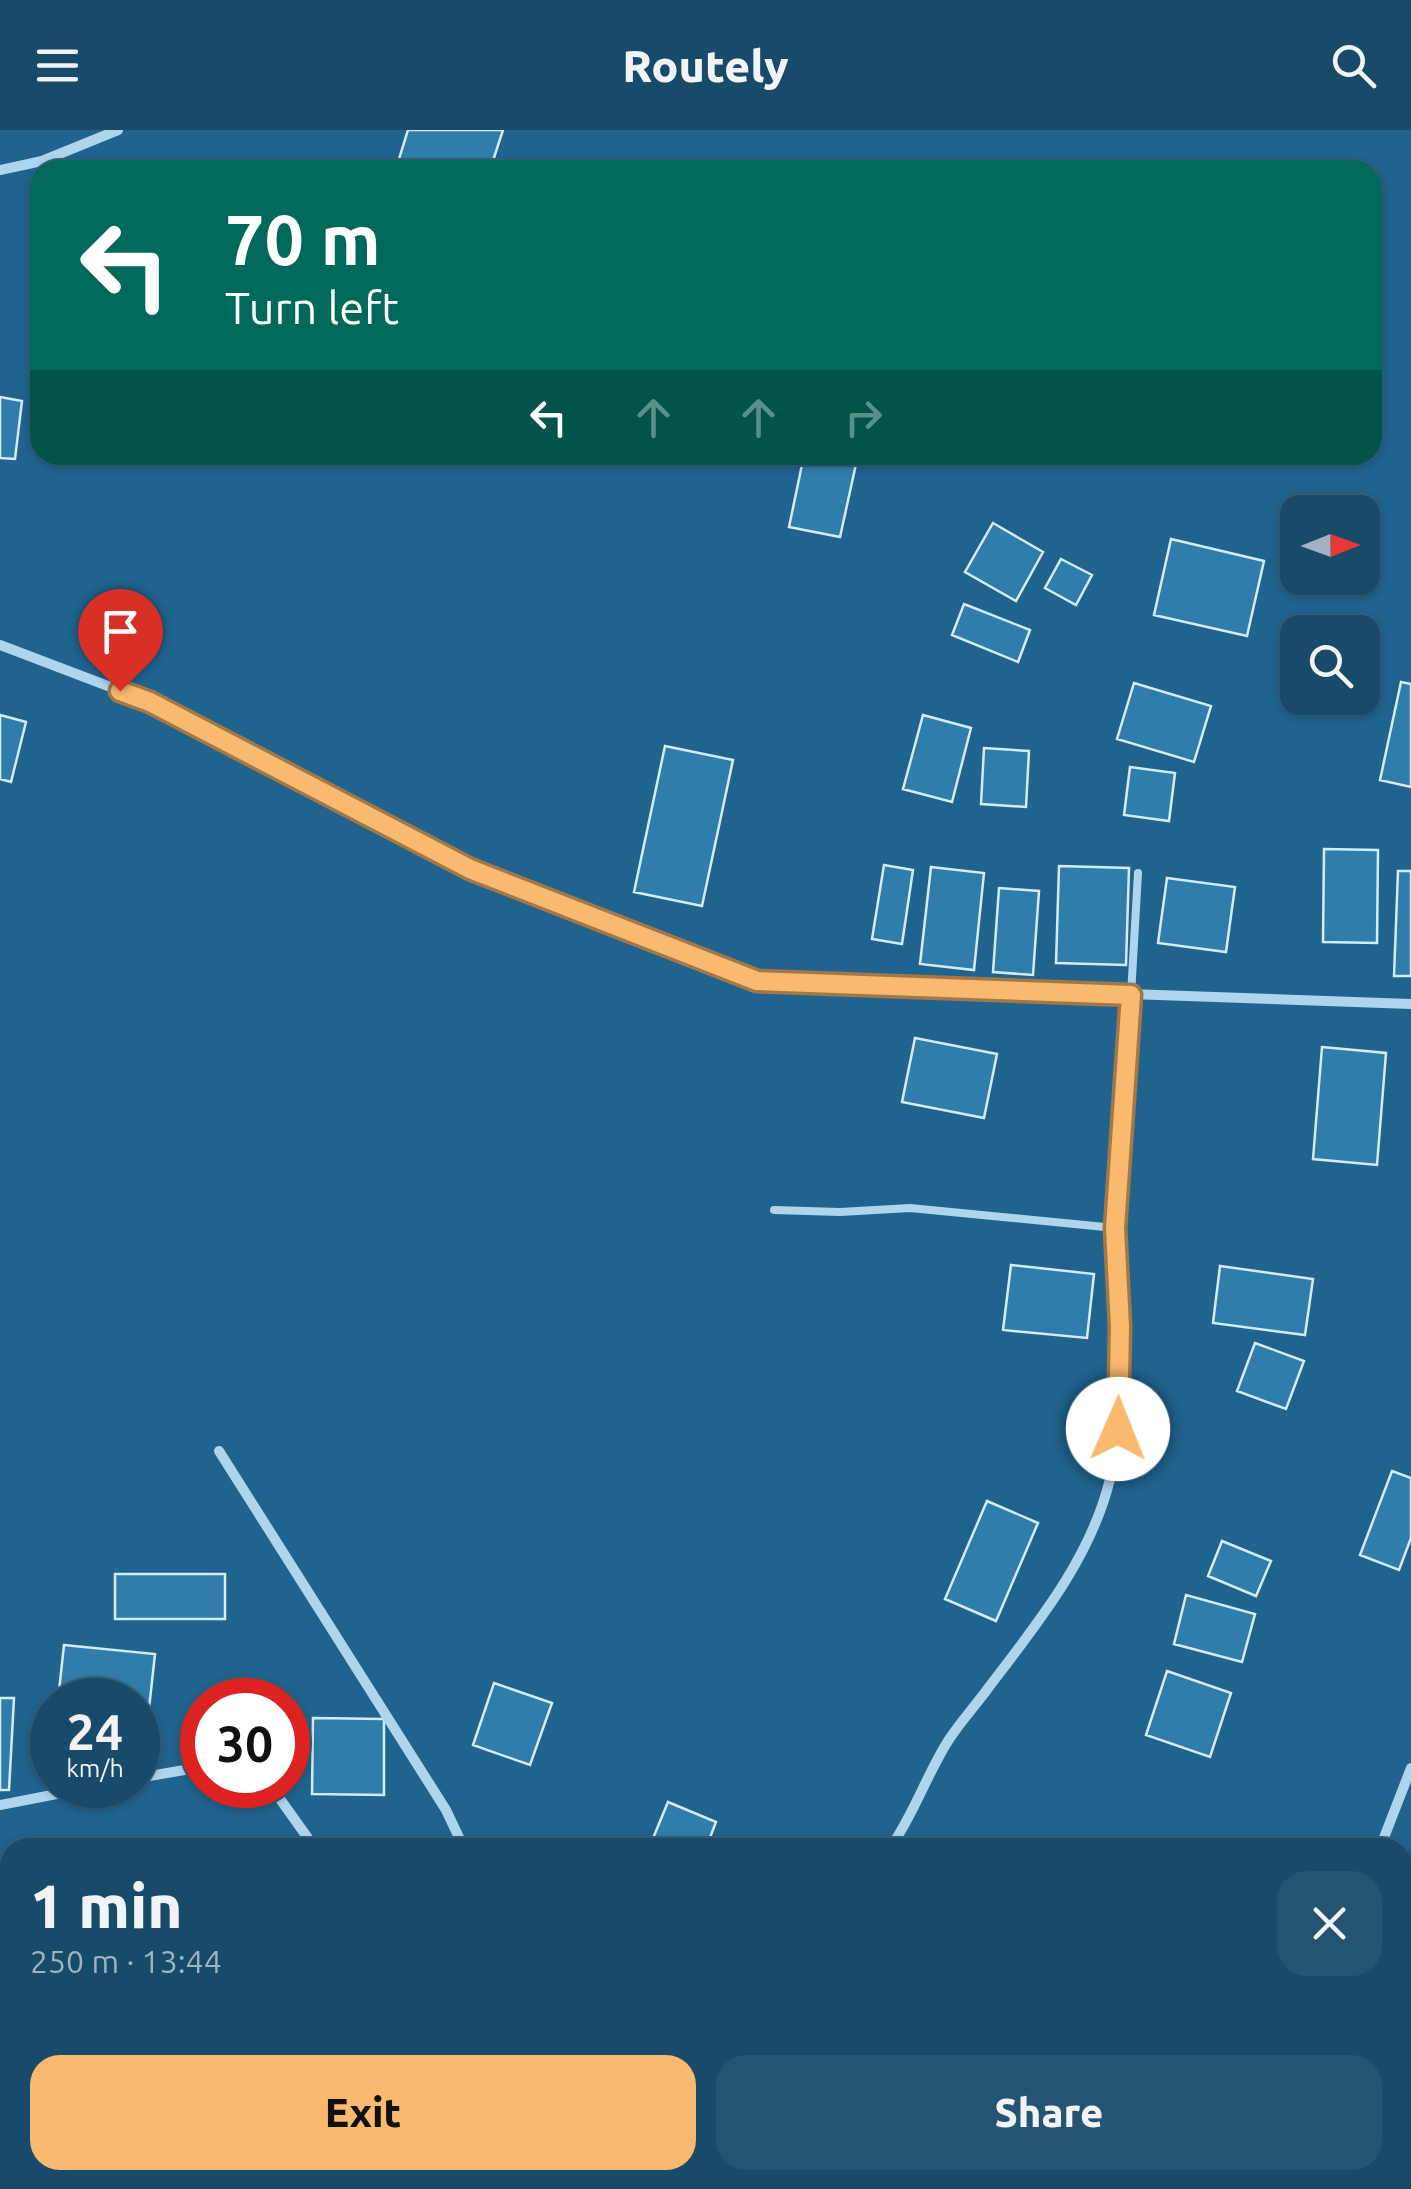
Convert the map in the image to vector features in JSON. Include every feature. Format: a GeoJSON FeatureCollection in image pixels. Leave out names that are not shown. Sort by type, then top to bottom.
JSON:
{"type":"FeatureCollection","features":[{"type":"Feature","properties":{"kind":"street"},"geometry":{"type":"LineString","coordinates":[[44,160],[118,130]]}},
{"type":"Feature","properties":{"kind":"street"},"geometry":{"type":"LineString","coordinates":[[0,170],[30,164]]}},
{"type":"Feature","properties":{"kind":"street"},"geometry":{"type":"LineString","coordinates":[[0,645],[150,702],[470,869],[757,981],[1411,1004]]}},
{"type":"Feature","properties":{"kind":"street"},"geometry":{"type":"LineString","coordinates":[[897,1838],[948,1741],[1037,1625],[1073,1568],[1094,1527],[1110,1480],[1118,1429],[1120,1326],[1115,1228],[1131,995]]}},
{"type":"Feature","properties":{"kind":"street"},"geometry":{"type":"LineString","coordinates":[[219,1451],[427,1778],[459,1838]]}},
{"type":"Feature","properties":{"kind":"street"},"geometry":{"type":"LineString","coordinates":[[1384,1838],[1411,1768]]}},
{"type":"Feature","properties":{"kind":"street"},"geometry":{"type":"LineString","coordinates":[[0,1804],[30,1798]]}},
{"type":"Feature","properties":{"kind":"street"},"geometry":{"type":"LineString","coordinates":[[286,1808],[308,1838]]}},
{"type":"Feature","properties":{"kind":"lane"},"geometry":{"type":"LineString","coordinates":[[1131,995],[1138,873]]}},
{"type":"Feature","properties":{"kind":"lane"},"geometry":{"type":"LineString","coordinates":[[774,1210],[910,1208],[1115,1228]]}},
{"type":"Feature","properties":{"kind":"building"},"geometry":{"type":"Polygon","coordinates":[[[408,130],[503,130],[493,160],[399,159],[408,130]]]}},
{"type":"Feature","properties":{"kind":"building"},"geometry":{"type":"Polygon","coordinates":[[[0,397],[22,401],[15,459],[0,458],[0,397]]]}},
{"type":"Feature","properties":{"kind":"building"},"geometry":{"type":"Polygon","coordinates":[[[802,465],[856,465],[840,537],[789,527],[802,465]]]}},
{"type":"Feature","properties":{"kind":"building"},"geometry":{"type":"Polygon","coordinates":[[[993,523],[1043,552],[1016,601],[965,572],[993,523]]]}},
{"type":"Feature","properties":{"kind":"building"},"geometry":{"type":"Polygon","coordinates":[[[1171,539],[1264,561],[1247,636],[1154,615],[1171,539]]]}},
{"type":"Feature","properties":{"kind":"building"},"geometry":{"type":"Polygon","coordinates":[[[1061,559],[1092,575],[1076,605],[1045,588],[1061,559]]]}},
{"type":"Feature","properties":{"kind":"building"},"geometry":{"type":"Polygon","coordinates":[[[964,604],[1030,630],[1018,662],[952,635],[964,604]]]}},
{"type":"Feature","properties":{"kind":"building"},"geometry":{"type":"Polygon","coordinates":[[[1401,682],[1411,684],[1411,787],[1380,780],[1401,682]]]}},
{"type":"Feature","properties":{"kind":"building"},"geometry":{"type":"Polygon","coordinates":[[[1134,683],[1211,706],[1194,762],[1117,739],[1134,683]]]}},
{"type":"Feature","properties":{"kind":"building"},"geometry":{"type":"Polygon","coordinates":[[[0,715],[26,722],[11,782],[0,779],[0,715]]]}},
{"type":"Feature","properties":{"kind":"building"},"geometry":{"type":"Polygon","coordinates":[[[923,715],[971,728],[952,802],[903,789],[923,715]]]}},
{"type":"Feature","properties":{"kind":"building"},"geometry":{"type":"Polygon","coordinates":[[[665,746],[733,760],[702,906],[634,892],[665,746]]]}},
{"type":"Feature","properties":{"kind":"building"},"geometry":{"type":"Polygon","coordinates":[[[984,748],[1029,751],[1026,807],[981,804],[984,748]]]}},
{"type":"Feature","properties":{"kind":"building"},"geometry":{"type":"Polygon","coordinates":[[[1130,767],[1175,773],[1169,821],[1124,815],[1130,767]]]}},
{"type":"Feature","properties":{"kind":"building"},"geometry":{"type":"Polygon","coordinates":[[[1324,849],[1378,850],[1377,943],[1323,942],[1324,849]]]}},
{"type":"Feature","properties":{"kind":"building"},"geometry":{"type":"Polygon","coordinates":[[[884,865],[913,870],[902,944],[872,939],[884,865]]]}},
{"type":"Feature","properties":{"kind":"building"},"geometry":{"type":"Polygon","coordinates":[[[1059,866],[1129,868],[1126,965],[1056,963],[1059,866]]]}},
{"type":"Feature","properties":{"kind":"building"},"geometry":{"type":"Polygon","coordinates":[[[931,867],[984,873],[974,970],[920,964],[931,867]]]}},
{"type":"Feature","properties":{"kind":"building"},"geometry":{"type":"Polygon","coordinates":[[[1398,871],[1411,871],[1411,976],[1394,976],[1398,871]]]}},
{"type":"Feature","properties":{"kind":"building"},"geometry":{"type":"Polygon","coordinates":[[[1167,878],[1235,887],[1226,952],[1158,943],[1167,878]]]}},
{"type":"Feature","properties":{"kind":"building"},"geometry":{"type":"Polygon","coordinates":[[[999,888],[1039,891],[1033,975],[993,972],[999,888]]]}},
{"type":"Feature","properties":{"kind":"building"},"geometry":{"type":"Polygon","coordinates":[[[915,1038],[997,1054],[984,1118],[902,1102],[915,1038]]]}},
{"type":"Feature","properties":{"kind":"building"},"geometry":{"type":"Polygon","coordinates":[[[1322,1047],[1386,1053],[1377,1165],[1313,1159],[1322,1047]]]}},
{"type":"Feature","properties":{"kind":"building"},"geometry":{"type":"Polygon","coordinates":[[[1011,1265],[1094,1274],[1087,1338],[1003,1330],[1011,1265]]]}},
{"type":"Feature","properties":{"kind":"building"},"geometry":{"type":"Polygon","coordinates":[[[1220,1266],[1313,1279],[1305,1335],[1213,1323],[1220,1266]]]}},
{"type":"Feature","properties":{"kind":"building"},"geometry":{"type":"Polygon","coordinates":[[[1255,1343],[1304,1361],[1286,1409],[1237,1391],[1255,1343]]]}},
{"type":"Feature","properties":{"kind":"building"},"geometry":{"type":"Polygon","coordinates":[[[1392,1471],[1411,1478],[1411,1538],[1399,1570],[1360,1555],[1392,1471]]]}},
{"type":"Feature","properties":{"kind":"building"},"geometry":{"type":"Polygon","coordinates":[[[987,1501],[1038,1523],[996,1621],[945,1599],[987,1501]]]}},
{"type":"Feature","properties":{"kind":"building"},"geometry":{"type":"Polygon","coordinates":[[[1222,1541],[1271,1561],[1256,1596],[1208,1576],[1222,1541]]]}},
{"type":"Feature","properties":{"kind":"building"},"geometry":{"type":"Polygon","coordinates":[[[115,1574],[225,1574],[225,1619],[115,1619],[115,1574]]]}},
{"type":"Feature","properties":{"kind":"building"},"geometry":{"type":"Polygon","coordinates":[[[1186,1595],[1255,1614],[1242,1662],[1174,1644],[1186,1595]]]}},
{"type":"Feature","properties":{"kind":"building"},"geometry":{"type":"Polygon","coordinates":[[[64,1645],[155,1654],[152,1678],[60,1678],[64,1645]]]}},
{"type":"Feature","properties":{"kind":"building"},"geometry":{"type":"Polygon","coordinates":[[[1167,1671],[1231,1693],[1210,1757],[1146,1735],[1167,1671]]]}},
{"type":"Feature","properties":{"kind":"building"},"geometry":{"type":"Polygon","coordinates":[[[494,1683],[552,1703],[530,1765],[473,1745],[494,1683]]]}},
{"type":"Feature","properties":{"kind":"building"},"geometry":{"type":"Polygon","coordinates":[[[0,1698],[14,1698],[9,1790],[0,1790],[0,1698]]]}},
{"type":"Feature","properties":{"kind":"building"},"geometry":{"type":"Polygon","coordinates":[[[313,1718],[384,1719],[384,1795],[312,1794],[313,1718]]]}},
{"type":"Feature","properties":{"kind":"building"},"geometry":{"type":"Polygon","coordinates":[[[668,1802],[716,1822],[710,1838],[653,1838],[668,1802]]]}},
{"type":"Feature","properties":{"kind":"route"},"geometry":{"type":"LineString","coordinates":[[120,691],[150,702],[470,869],[757,981],[1131,995],[1115,1228],[1120,1326],[1118,1429]]}}]}
